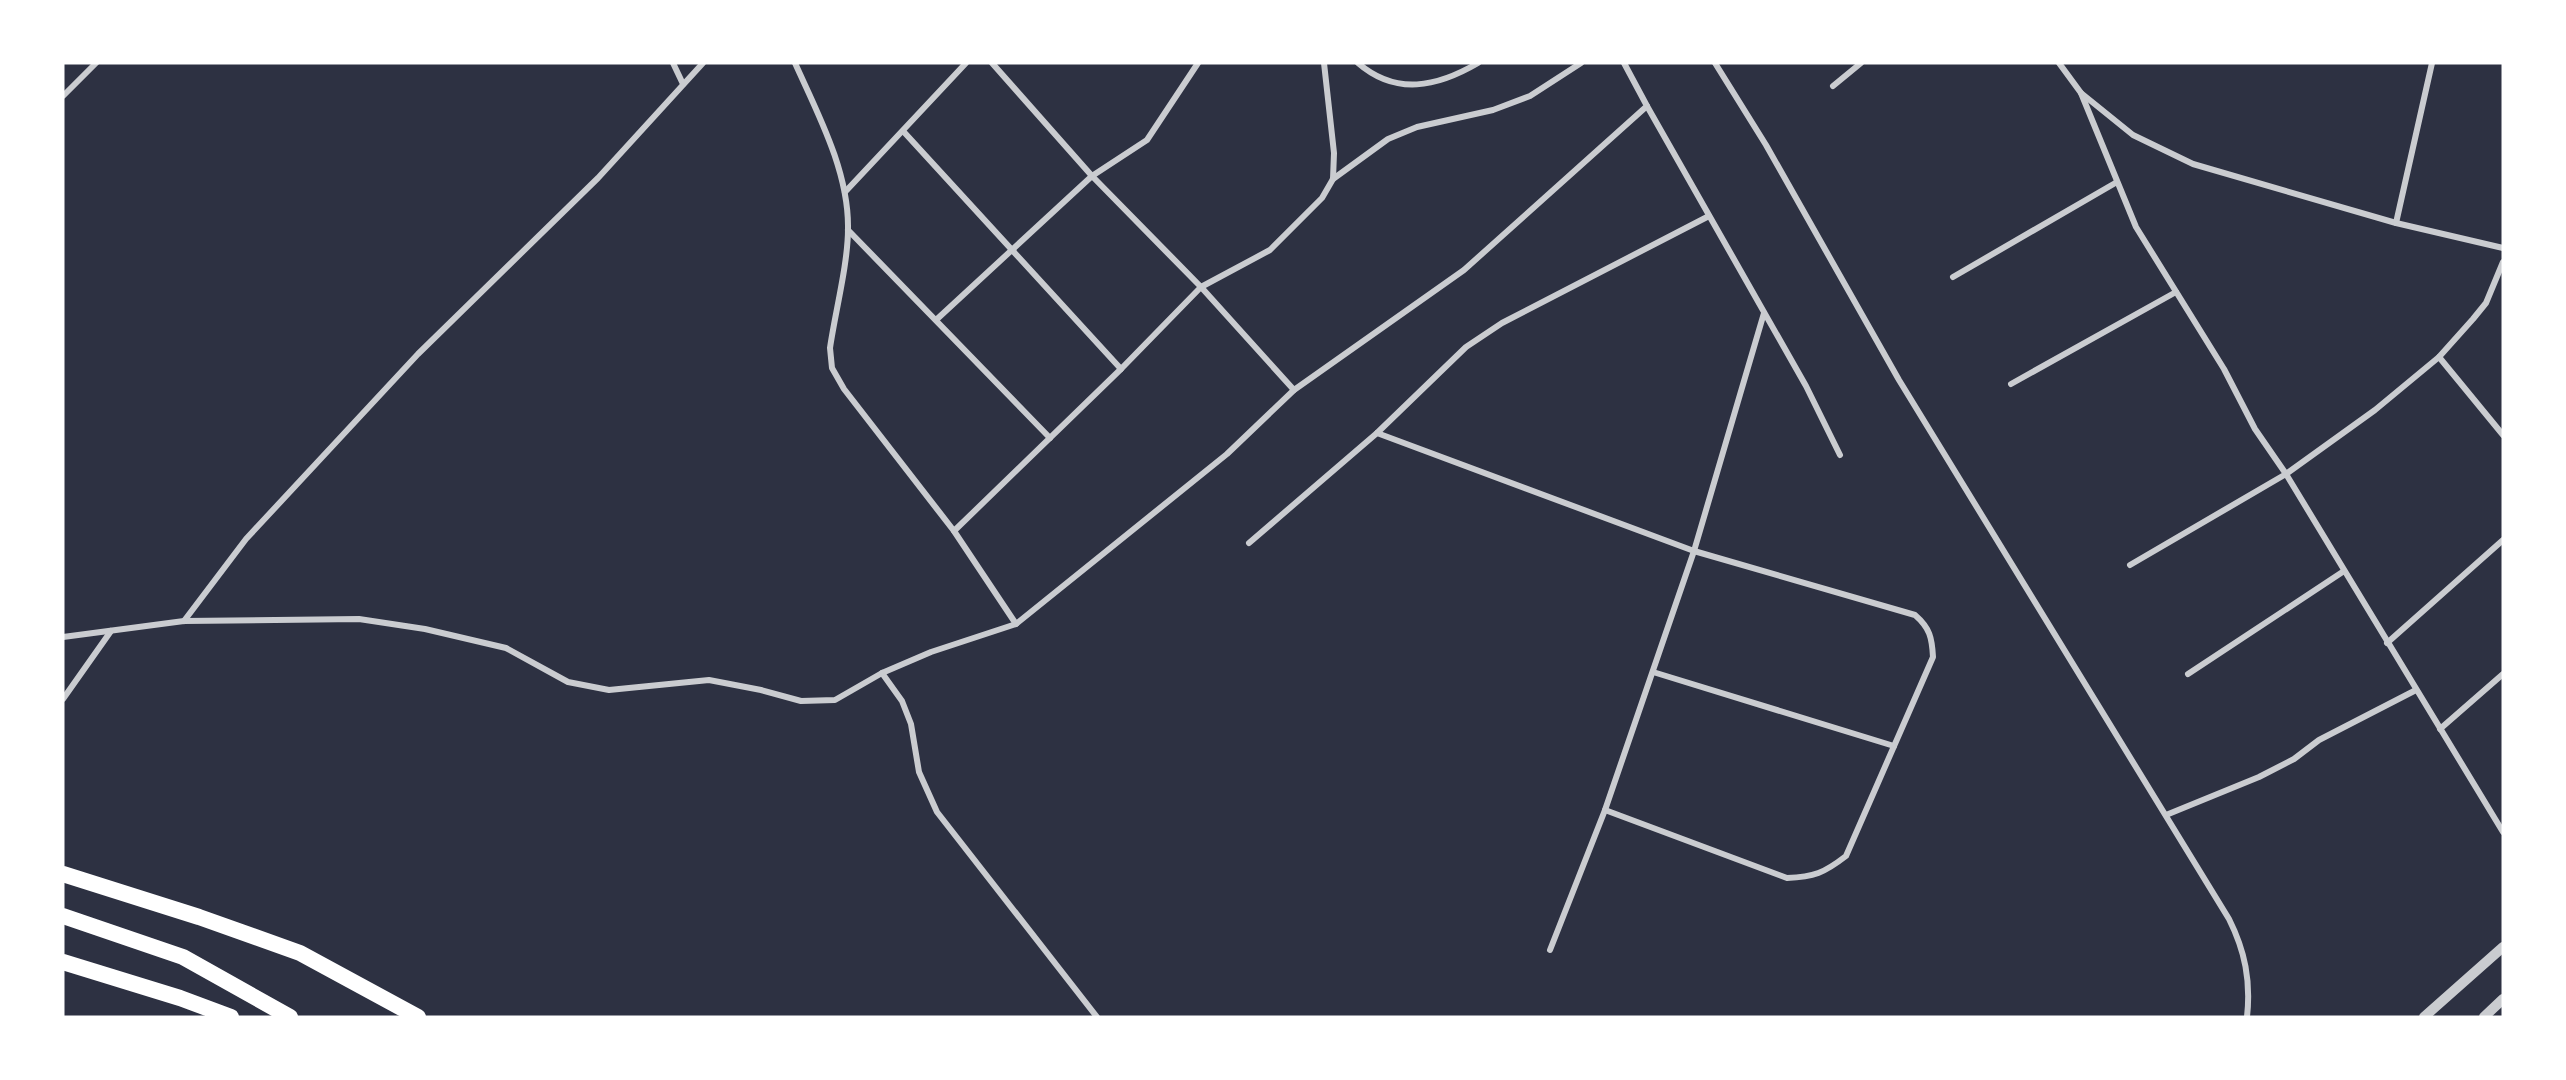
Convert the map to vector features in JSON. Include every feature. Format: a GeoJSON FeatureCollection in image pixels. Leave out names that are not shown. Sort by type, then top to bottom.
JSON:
{"type":"FeatureCollection","features":[{"type":"Feature","properties":{"kind":"highway"},"geometry":{"type":"LineString","coordinates":[[63,874],[199,917],[300,954],[418,1017]]}},
{"type":"Feature","properties":{"kind":"highway"},"geometry":{"type":"LineString","coordinates":[[63,916],[183,957],[290,1017]]}},
{"type":"Feature","properties":{"kind":"highway"},"geometry":{"type":"LineString","coordinates":[[63,962],[180,998],[231,1017]]}},
{"type":"Feature","properties":{"kind":"street"},"geometry":{"type":"LineString","coordinates":[[63,96],[96,63]]}},
{"type":"Feature","properties":{"kind":"street"},"geometry":{"type":"LineString","coordinates":[[673,63],[683,84]]}},
{"type":"Feature","properties":{"kind":"street"},"geometry":{"type":"LineString","coordinates":[[184,621],[246,539],[418,354],[598,178],[703,63]]}},
{"type":"Feature","properties":{"kind":"street"},"geometry":{"type":"LineString","coordinates":[[795,63],[824,127],[845,192],[848,230],[830,348],[832,368],[843,389],[954,531],[1016,624]]}},
{"type":"Feature","properties":{"kind":"street"},"geometry":{"type":"LineString","coordinates":[[845,192],[966,63]]}},
{"type":"Feature","properties":{"kind":"street"},"geometry":{"type":"LineString","coordinates":[[992,63],[1092,176],[1202,287],[1294,390]]}},
{"type":"Feature","properties":{"kind":"street"},"geometry":{"type":"LineString","coordinates":[[936,320],[1092,176],[1147,140],[1198,63]]}},
{"type":"Feature","properties":{"kind":"street"},"geometry":{"type":"LineString","coordinates":[[1324,63],[1334,153],[1333,178]]}},
{"type":"Feature","properties":{"kind":"street"},"geometry":{"type":"LineString","coordinates":[[1358,63],[1384,81],[1404,85],[1429,83],[1456,75],[1478,63]]}},
{"type":"Feature","properties":{"kind":"street"},"geometry":{"type":"LineString","coordinates":[[954,531],[1202,287],[1270,250],[1322,198],[1333,178],[1388,139],[1417,127],[1493,110],[1530,96],[1581,63]]}},
{"type":"Feature","properties":{"kind":"street"},"geometry":{"type":"LineString","coordinates":[[1624,63],[1806,386],[1840,455]]}},
{"type":"Feature","properties":{"kind":"street"},"geometry":{"type":"LineString","coordinates":[[1715,63],[1766,145],[1899,380],[2229,919],[2242,946],[2248,987],[2247,1017]]}},
{"type":"Feature","properties":{"kind":"street"},"geometry":{"type":"LineString","coordinates":[[1833,86],[1861,63]]}},
{"type":"Feature","properties":{"kind":"street"},"geometry":{"type":"LineString","coordinates":[[2059,63],[2081,93],[2136,227],[2224,369],[2255,429],[2286,474],[2503,832]]}},
{"type":"Feature","properties":{"kind":"street"},"geometry":{"type":"LineString","coordinates":[[2396,224],[2432,63]]}},
{"type":"Feature","properties":{"kind":"street"},"geometry":{"type":"LineString","coordinates":[[2081,93],[2133,135],[2193,164],[2396,224],[2503,248]]}},
{"type":"Feature","properties":{"kind":"street"},"geometry":{"type":"LineString","coordinates":[[63,637],[184,621],[358,619],[425,629],[506,648],[568,682],[609,690],[677,681],[709,680],[761,690],[801,701],[835,700],[882,674],[931,652],[1016,624],[1227,453],[1294,390],[1464,270],[1647,106]]}},
{"type":"Feature","properties":{"kind":"street"},"geometry":{"type":"LineString","coordinates":[[903,131],[1121,369]]}},
{"type":"Feature","properties":{"kind":"street"},"geometry":{"type":"LineString","coordinates":[[1953,277],[2117,182]]}},
{"type":"Feature","properties":{"kind":"street"},"geometry":{"type":"LineString","coordinates":[[1249,543],[1377,433],[1466,346],[1502,323],[1709,216]]}},
{"type":"Feature","properties":{"kind":"street"},"geometry":{"type":"LineString","coordinates":[[848,230],[1050,438]]}},
{"type":"Feature","properties":{"kind":"street"},"geometry":{"type":"LineString","coordinates":[[2130,565],[2286,474],[2375,410],[2439,357],[2486,303],[2503,262]]}},
{"type":"Feature","properties":{"kind":"street"},"geometry":{"type":"LineString","coordinates":[[2011,384],[2176,292]]}},
{"type":"Feature","properties":{"kind":"street"},"geometry":{"type":"LineString","coordinates":[[1550,950],[1605,810],[1694,551],[1764,313]]}},
{"type":"Feature","properties":{"kind":"street"},"geometry":{"type":"LineString","coordinates":[[2439,357],[2503,435]]}},
{"type":"Feature","properties":{"kind":"street"},"geometry":{"type":"LineString","coordinates":[[1377,433],[1694,551],[1915,615],[1927,625],[1932,638],[1933,657],[1846,856],[1813,877],[1786,878],[1605,810]]}},
{"type":"Feature","properties":{"kind":"street"},"geometry":{"type":"LineString","coordinates":[[2387,643],[2503,540]]}},
{"type":"Feature","properties":{"kind":"street"},"geometry":{"type":"LineString","coordinates":[[2188,674],[2344,571]]}},
{"type":"Feature","properties":{"kind":"street"},"geometry":{"type":"LineString","coordinates":[[63,699],[111,631]]}},
{"type":"Feature","properties":{"kind":"street"},"geometry":{"type":"LineString","coordinates":[[1653,672],[1894,746]]}},
{"type":"Feature","properties":{"kind":"street"},"geometry":{"type":"LineString","coordinates":[[882,674],[902,701],[911,724],[919,772],[937,812],[1096,1017]]}},
{"type":"Feature","properties":{"kind":"street"},"geometry":{"type":"LineString","coordinates":[[2440,729],[2503,674]]}},
{"type":"Feature","properties":{"kind":"street"},"geometry":{"type":"LineString","coordinates":[[2166,815],[2259,777],[2294,759],[2319,740],[2416,690]]}},
{"type":"Feature","properties":{"kind":"street"},"geometry":{"type":"LineString","coordinates":[[2424,1017],[2503,947]]}},
{"type":"Feature","properties":{"kind":"street"},"geometry":{"type":"LineString","coordinates":[[2484,1017],[2503,999]]}}]}
